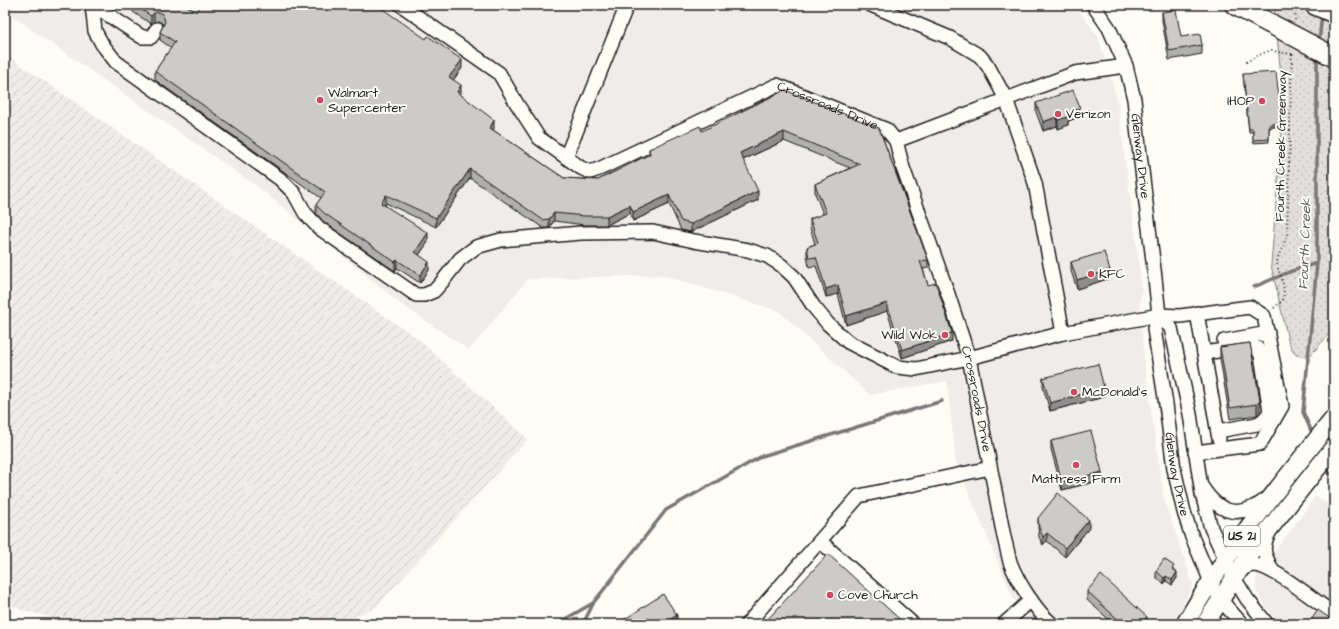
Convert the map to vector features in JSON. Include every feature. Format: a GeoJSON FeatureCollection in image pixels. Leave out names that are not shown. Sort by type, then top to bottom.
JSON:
{"type":"FeatureCollection","features":[{"type":"Feature","properties":{"kind":"highway"},"geometry":{"type":"LineString","coordinates":[[1235,5],[1334,56]]}},
{"type":"Feature","properties":{"kind":"highway"},"geometry":{"type":"LineString","coordinates":[[1315,5],[1334,13]]}},
{"type":"Feature","properties":{"kind":"main road","name":"US 21"},"geometry":{"type":"LineString","coordinates":[[1185,624],[1225,560],[1280,486],[1334,418]]}},
{"type":"Feature","properties":{"kind":"main road","name":"US 21"},"geometry":{"type":"LineString","coordinates":[[1205,624],[1235,577],[1278,517],[1334,447]]}},
{"type":"Feature","properties":{"kind":"street"},"geometry":{"type":"LineString","coordinates":[[93,5],[142,37],[154,33]]}},
{"type":"Feature","properties":{"kind":"street"},"geometry":{"type":"LineString","coordinates":[[93,5],[95,31],[102,44],[116,62],[280,180],[294,193],[305,213],[319,228],[416,295],[424,295],[434,291],[460,259],[476,248],[501,240],[581,233],[653,232],[748,250],[767,256],[781,265],[794,277],[814,307],[828,324],[848,342],[897,367],[916,369],[969,358],[1063,333],[1159,315],[1180,316],[1250,307],[1264,316],[1282,406],[1260,444],[1195,452]]}},
{"type":"Feature","properties":{"kind":"street","name":"Crossroads Drive"},"geometry":{"type":"LineString","coordinates":[[401,5],[499,73],[539,138],[581,168],[590,172],[777,85],[887,130],[896,141],[903,168],[946,286],[969,358],[1010,563],[1024,590],[1046,620],[1052,624]]}},
{"type":"Feature","properties":{"kind":"street"},"geometry":{"type":"LineString","coordinates":[[566,157],[627,5]]}},
{"type":"Feature","properties":{"kind":"street"},"geometry":{"type":"LineString","coordinates":[[871,5],[947,37],[980,56],[988,66],[1006,99],[1035,183],[1063,333]]}},
{"type":"Feature","properties":{"kind":"street","name":"Glenway Drive"},"geometry":{"type":"LineString","coordinates":[[1093,5],[1109,28],[1126,66],[1134,99],[1159,315],[1154,329],[1166,404],[1174,469],[1188,525],[1211,582],[1221,599],[1242,624]]}},
{"type":"Feature","properties":{"kind":"street"},"geometry":{"type":"LineString","coordinates":[[896,141],[1075,73],[1126,66]]}},
{"type":"Feature","properties":{"kind":"street"},"geometry":{"type":"LineString","coordinates":[[1197,314],[1220,448]]}},
{"type":"Feature","properties":{"kind":"street","name":"Glenway Drive"},"geometry":{"type":"LineString","coordinates":[[1159,315],[1171,328],[1190,414],[1200,483],[1208,518],[1225,560],[1247,599],[1267,624]]}},
{"type":"Feature","properties":{"kind":"street"},"geometry":{"type":"LineString","coordinates":[[1203,349],[1268,333]]}},
{"type":"Feature","properties":{"kind":"street"},"geometry":{"type":"LineString","coordinates":[[1203,349],[1250,346],[1257,348],[1262,355],[1270,410],[1267,416],[1263,422],[1257,424],[1218,431]]}},
{"type":"Feature","properties":{"kind":"street"},"geometry":{"type":"LineString","coordinates":[[747,624],[859,496],[990,468]]}},
{"type":"Feature","properties":{"kind":"street","name":"Glenway Drive"},"geometry":{"type":"LineString","coordinates":[[1200,483],[1207,496],[1214,503],[1225,510],[1234,512],[1251,509],[1261,503],[1280,486]]}},
{"type":"Feature","properties":{"kind":"street"},"geometry":{"type":"LineString","coordinates":[[1272,570],[1265,555],[1264,544],[1266,537],[1278,517]]}},
{"type":"Feature","properties":{"kind":"street"},"geometry":{"type":"LineString","coordinates":[[820,541],[913,624]]}},
{"type":"Feature","properties":{"kind":"street"},"geometry":{"type":"LineString","coordinates":[[1235,577],[1244,568],[1252,565],[1258,565],[1272,570],[1334,614]]}},
{"type":"Feature","properties":{"kind":"street"},"geometry":{"type":"LineString","coordinates":[[1004,624],[1031,600]]}},
{"type":"Feature","properties":{"kind":"path"},"geometry":{"type":"LineString","coordinates":[[1294,25],[1297,5]]}},
{"type":"Feature","properties":{"kind":"path"},"geometry":{"type":"LineString","coordinates":[[1246,62],[1272,50],[1292,54]]}},
{"type":"Feature","properties":{"kind":"path","name":"Fourth Creek Greenway"},"geometry":{"type":"LineString","coordinates":[[1264,316],[1283,300],[1284,285],[1277,265],[1278,259],[1286,243],[1287,235],[1292,50]]}},
{"type":"Feature","properties":{"kind":"shaded area"},"geometry":{"type":"Polygon","coordinates":[[[5,5],[1075,5],[1098,37],[1117,99],[1142,286],[1140,306],[1144,361],[1164,499],[1193,585],[1173,624],[1034,624],[1013,598],[956,462],[947,381],[870,395],[779,311],[663,275],[528,279],[469,350],[401,304],[262,190],[5,11],[5,5]]]}},
{"type":"Feature","properties":{"kind":"shaded area"},"geometry":{"type":"Polygon","coordinates":[[[1274,5],[1334,5],[1334,302],[1330,333],[1308,358],[1300,356],[1291,348],[1271,265],[1284,106],[1274,5]]]}},
{"type":"Feature","properties":{"kind":"shaded area"},"geometry":{"type":"Polygon","coordinates":[[[5,54],[418,339],[528,439],[375,608],[337,624],[82,624],[24,611],[5,602],[5,54]]]}},
{"type":"Feature","properties":{"kind":"shaded area"},"geometry":{"type":"Polygon","coordinates":[[[1316,496],[1334,508],[1334,624],[1280,624],[1270,613],[1255,589],[1257,575],[1316,496]]]}},
{"type":"Feature","properties":{"kind":"building"},"geometry":{"type":"Polygon","coordinates":[[[135,5],[186,5],[196,12],[201,5],[377,5],[426,39],[428,36],[462,60],[449,77],[461,85],[457,92],[494,120],[490,128],[564,178],[598,180],[650,154],[649,149],[700,126],[702,131],[785,90],[879,128],[928,260],[920,261],[928,285],[936,283],[952,333],[902,350],[887,303],[846,316],[838,285],[826,289],[816,257],[809,258],[807,247],[818,243],[810,219],[826,213],[815,184],[860,164],[784,132],[740,153],[758,191],[691,224],[681,221],[669,195],[633,212],[630,205],[607,216],[585,216],[554,213],[549,219],[543,220],[470,169],[436,218],[386,195],[381,203],[428,233],[415,252],[429,262],[420,275],[397,260],[395,262],[324,213],[316,205],[325,192],[155,71],[175,42],[160,32],[165,22],[162,14],[158,12],[151,16],[135,5]]]}},
{"type":"Feature","properties":{"kind":"building"},"geometry":{"type":"Polygon","coordinates":[[[1176,10],[1181,37],[1200,34],[1202,45],[1169,51],[1162,12],[1176,10]]]}},
{"type":"Feature","properties":{"kind":"building","name":"IHOP"},"geometry":{"type":"Polygon","coordinates":[[[1276,72],[1282,122],[1269,125],[1269,139],[1253,140],[1253,129],[1249,129],[1243,74],[1276,72]]]}},
{"type":"Feature","properties":{"kind":"building"},"geometry":{"type":"Polygon","coordinates":[[[1073,90],[1080,108],[1068,113],[1068,117],[1058,120],[1057,117],[1043,122],[1036,103],[1073,90]]]}},
{"type":"Feature","properties":{"kind":"building"},"geometry":{"type":"Polygon","coordinates":[[[1104,252],[1110,270],[1077,280],[1071,262],[1104,252]]]}},
{"type":"Feature","properties":{"kind":"building"},"geometry":{"type":"Polygon","coordinates":[[[1250,343],[1260,401],[1257,404],[1230,408],[1220,347],[1250,343]]]}},
{"type":"Feature","properties":{"kind":"building","name":"McDonald's"},"geometry":{"type":"Polygon","coordinates":[[[1098,364],[1104,388],[1050,403],[1043,378],[1098,364]]]}},
{"type":"Feature","properties":{"kind":"building","name":"Mattress Firm"},"geometry":{"type":"Polygon","coordinates":[[[1091,431],[1102,472],[1062,482],[1051,441],[1091,431]]]}},
{"type":"Feature","properties":{"kind":"building"},"geometry":{"type":"Polygon","coordinates":[[[1058,493],[1089,520],[1065,548],[1047,533],[1043,537],[1039,528],[1038,518],[1058,493]]]}},
{"type":"Feature","properties":{"kind":"building","name":"Cove Church"},"geometry":{"type":"Polygon","coordinates":[[[828,554],[905,624],[769,624],[766,621],[828,554]]]}},
{"type":"Feature","properties":{"kind":"building"},"geometry":{"type":"Polygon","coordinates":[[[1164,559],[1174,566],[1172,569],[1177,572],[1172,580],[1166,576],[1164,578],[1156,571],[1164,559]]]}},
{"type":"Feature","properties":{"kind":"building"},"geometry":{"type":"Polygon","coordinates":[[[1101,575],[1147,617],[1141,624],[1123,624],[1087,591],[1101,575]]]}},
{"type":"Feature","properties":{"kind":"building"},"geometry":{"type":"Polygon","coordinates":[[[663,594],[677,615],[663,624],[624,624],[622,621],[663,594]]]}},
{"type":"Feature","properties":{"kind":"building"},"geometry":{"type":"Polygon","coordinates":[[[1318,610],[1334,621],[1334,624],[1308,624],[1318,610]]]}},
{"type":"Feature","properties":{"kind":"waterway","name":"Fourth Creek"},"geometry":{"type":"LineString","coordinates":[[1319,42],[1322,14]]}},
{"type":"Feature","properties":{"kind":"waterway","name":"Fourth Creek"},"geometry":{"type":"LineString","coordinates":[[1313,435],[1303,412],[1317,263],[1317,54]]}},
{"type":"Feature","properties":{"kind":"waterway"},"geometry":{"type":"LineString","coordinates":[[1254,287],[1289,272],[1317,263]]}},
{"type":"Feature","properties":{"kind":"waterway"},"geometry":{"type":"LineString","coordinates":[[583,624],[594,602],[666,510],[762,456],[942,401]]}},
{"type":"Feature","properties":{"kind":"waterway","name":"Fourth Creek"},"geometry":{"type":"LineString","coordinates":[[1326,465],[1329,473],[1334,476]]}},
{"type":"Feature","properties":{"kind":"waterway"},"geometry":{"type":"LineString","coordinates":[[557,624],[593,603]]}},
{"type":"Feature","properties":{"kind":"place","name":"Walmart Supercenter"},"geometry":{"type":"Point","coordinates":[320,100]}},
{"type":"Feature","properties":{"kind":"place","name":"IHOP"},"geometry":{"type":"Point","coordinates":[1262,101]}},
{"type":"Feature","properties":{"kind":"place","name":"Verizon"},"geometry":{"type":"Point","coordinates":[1058,114]}},
{"type":"Feature","properties":{"kind":"place","name":"KFC"},"geometry":{"type":"Point","coordinates":[1091,274]}},
{"type":"Feature","properties":{"kind":"place","name":"Wild Wok"},"geometry":{"type":"Point","coordinates":[945,335]}},
{"type":"Feature","properties":{"kind":"place","name":"McDonald's"},"geometry":{"type":"Point","coordinates":[1074,392]}},
{"type":"Feature","properties":{"kind":"place","name":"Mattress Firm"},"geometry":{"type":"Point","coordinates":[1076,465]}},
{"type":"Feature","properties":{"kind":"place","name":"Cove Church"},"geometry":{"type":"Point","coordinates":[830,595]}}]}
